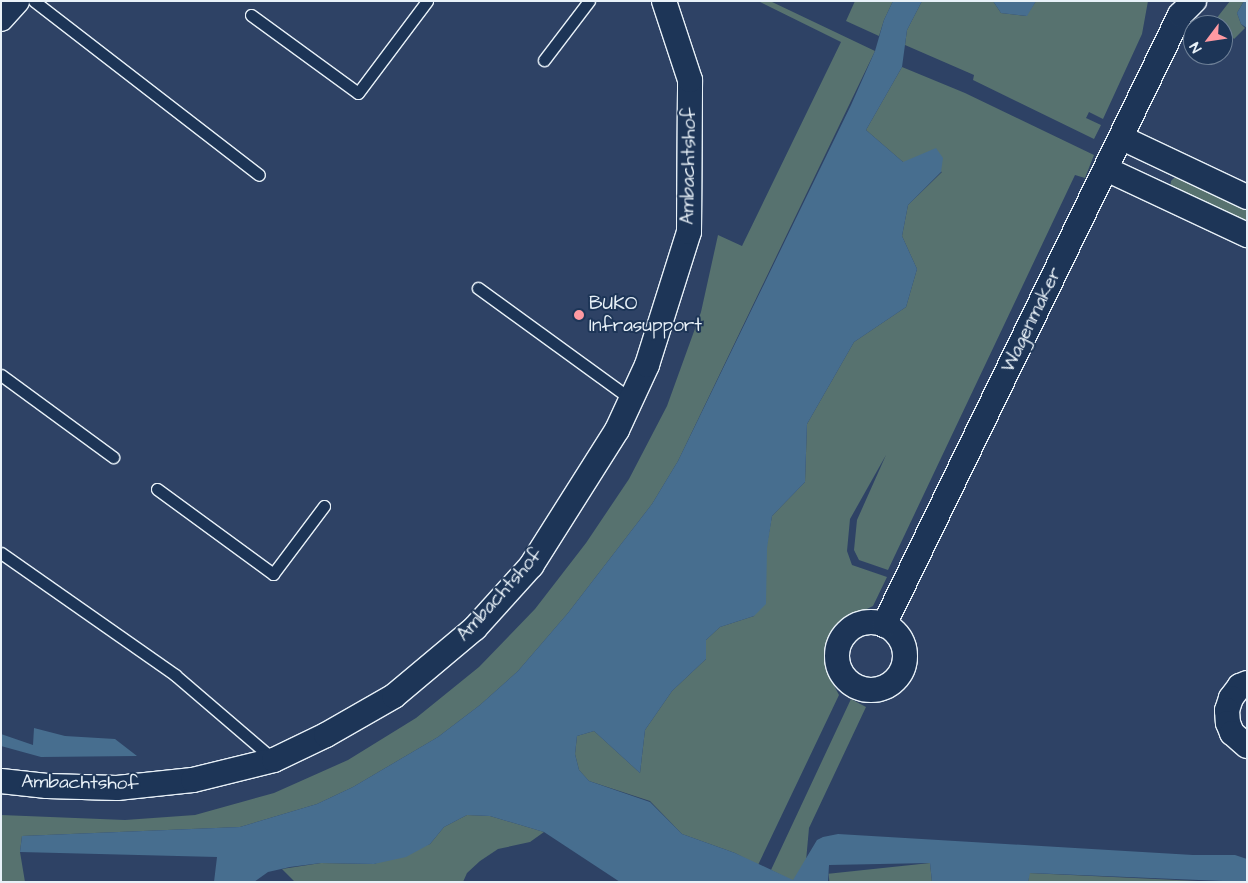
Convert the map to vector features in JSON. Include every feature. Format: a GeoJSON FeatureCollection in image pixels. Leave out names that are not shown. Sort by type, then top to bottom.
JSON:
{"type":"FeatureCollection","features":[{"type":"Feature","properties":{"kind":"street"},"geometry":{"type":"LineString","coordinates":[[1,19],[17,1]]}},
{"type":"Feature","properties":{"kind":"street","name":"Ambachtshof"},"geometry":{"type":"LineString","coordinates":[[1,781],[47,786],[116,788],[193,780],[274,760],[326,735],[394,696],[475,628],[531,566],[617,430],[647,365],[689,232],[690,80],[664,1]]}},
{"type":"Feature","properties":{"kind":"street","name":"Wagenmaker"},"geometry":{"type":"LineString","coordinates":[[884,625],[1122,138],[1184,6]]}},
{"type":"Feature","properties":{"kind":"street"},"geometry":{"type":"LineString","coordinates":[[1122,138],[1247,197]]}},
{"type":"Feature","properties":{"kind":"street"},"geometry":{"type":"LineString","coordinates":[[1106,169],[1247,235]]}},
{"type":"Feature","properties":{"kind":"street"},"geometry":{"type":"LineString","coordinates":[[1247,683],[1240,686],[1231,698],[1227,710],[1228,723],[1232,733],[1247,746]]}},
{"type":"Feature","properties":{"kind":"lane"},"geometry":{"type":"LineString","coordinates":[[34,1],[260,175]]}},
{"type":"Feature","properties":{"kind":"lane"},"geometry":{"type":"LineString","coordinates":[[251,15],[358,93],[427,1]]}},
{"type":"Feature","properties":{"kind":"lane"},"geometry":{"type":"LineString","coordinates":[[544,60],[590,1]]}},
{"type":"Feature","properties":{"kind":"lane"},"geometry":{"type":"LineString","coordinates":[[478,288],[631,400]]}},
{"type":"Feature","properties":{"kind":"lane"},"geometry":{"type":"LineString","coordinates":[[1,375],[113,457]]}},
{"type":"Feature","properties":{"kind":"lane"},"geometry":{"type":"LineString","coordinates":[[157,489],[273,574],[324,506]]}},
{"type":"Feature","properties":{"kind":"lane"},"geometry":{"type":"LineString","coordinates":[[1,553],[175,676],[274,760]]}},
{"type":"Feature","properties":{"kind":"green space"},"geometry":{"type":"Polygon","coordinates":[[[758,1],[770,1],[875,51],[678,461],[652,504],[568,613],[518,671],[480,705],[438,737],[353,787],[317,804],[240,827],[22,836],[20,852],[25,882],[1,882],[1,815],[125,820],[195,815],[274,793],[348,760],[416,718],[479,667],[535,609],[586,543],[629,479],[667,406],[701,312],[718,235],[742,246],[841,42],[758,1]]]}},
{"type":"Feature","properties":{"kind":"green space"},"geometry":{"type":"Polygon","coordinates":[[[855,1],[893,1],[879,36],[846,21],[855,1]]]}},
{"type":"Feature","properties":{"kind":"green space"},"geometry":{"type":"Polygon","coordinates":[[[922,1],[993,1],[1001,13],[1026,16],[1036,1],[1148,1],[1142,34],[1103,119],[1089,112],[1086,118],[1101,125],[1094,139],[973,80],[974,75],[905,45],[907,30],[922,1]]]}},
{"type":"Feature","properties":{"kind":"green space"},"geometry":{"type":"Polygon","coordinates":[[[1230,1],[1244,1],[1237,13],[1241,24],[1245,28],[1234,39],[1233,15],[1219,15],[1230,1]]]}},
{"type":"Feature","properties":{"kind":"green space"},"geometry":{"type":"Polygon","coordinates":[[[902,67],[965,93],[1094,155],[1085,178],[1075,175],[888,570],[859,560],[854,550],[857,520],[886,455],[850,519],[847,551],[852,565],[887,577],[873,606],[842,621],[826,643],[825,668],[839,695],[758,865],[735,853],[682,834],[650,801],[589,781],[579,770],[575,754],[577,736],[594,731],[640,773],[645,730],[672,691],[706,659],[706,640],[720,627],[754,616],[772,516],[805,482],[807,424],[854,342],[906,307],[917,269],[902,236],[908,205],[942,172],[903,162],[866,130],[902,67]]]}},
{"type":"Feature","properties":{"kind":"green space"},"geometry":{"type":"Polygon","coordinates":[[[1174,178],[1179,178],[1247,210],[1247,228],[1170,189],[1171,181],[1174,178]]]}},
{"type":"Feature","properties":{"kind":"green space"},"geometry":{"type":"Polygon","coordinates":[[[851,699],[866,707],[809,828],[806,861],[793,881],[771,870],[851,699]]]}},
{"type":"Feature","properties":{"kind":"green space"},"geometry":{"type":"Polygon","coordinates":[[[467,815],[490,816],[544,832],[530,842],[498,849],[480,861],[467,873],[463,882],[295,882],[282,869],[321,863],[374,864],[430,844],[444,827],[467,815]]]}},
{"type":"Feature","properties":{"kind":"green space"},"geometry":{"type":"Polygon","coordinates":[[[930,863],[932,882],[829,882],[829,874],[930,863]]]}},
{"type":"Feature","properties":{"kind":"green space"},"geometry":{"type":"Polygon","coordinates":[[[1029,873],[1219,882],[1028,882],[1029,873]]]}},
{"type":"Feature","properties":{"kind":"water"},"geometry":{"type":"Polygon","coordinates":[[[893,1],[922,1],[907,30],[902,67],[866,130],[903,162],[936,148],[943,158],[941,172],[908,205],[902,236],[917,269],[906,307],[854,342],[807,424],[805,482],[772,516],[767,548],[766,604],[754,616],[720,627],[706,640],[706,659],[672,691],[645,730],[640,773],[594,731],[577,736],[575,754],[579,770],[589,781],[650,802],[682,834],[735,853],[793,880],[817,840],[838,834],[1193,855],[1235,855],[1247,859],[1247,882],[1030,873],[1028,882],[932,882],[930,863],[829,865],[828,882],[620,882],[544,832],[490,816],[467,815],[444,827],[430,844],[406,857],[374,864],[321,863],[290,867],[268,872],[254,882],[214,882],[217,857],[20,852],[22,836],[240,827],[317,804],[353,787],[438,737],[480,705],[518,671],[568,613],[652,504],[678,461],[851,105],[875,51],[884,20],[893,1]]]}},
{"type":"Feature","properties":{"kind":"water"},"geometry":{"type":"Polygon","coordinates":[[[993,1],[1036,1],[1027,16],[1001,13],[993,1]]]}},
{"type":"Feature","properties":{"kind":"water"},"geometry":{"type":"Polygon","coordinates":[[[1244,1],[1247,1],[1247,28],[1241,24],[1237,13],[1244,1]]]}},
{"type":"Feature","properties":{"kind":"water"},"geometry":{"type":"Polygon","coordinates":[[[34,728],[65,736],[115,739],[137,756],[41,757],[1,746],[1,734],[33,745],[34,728]]]}},
{"type":"Feature","properties":{"kind":"place","name":"BUKO Infrasupport"},"geometry":{"type":"Point","coordinates":[579,315]}}]}
